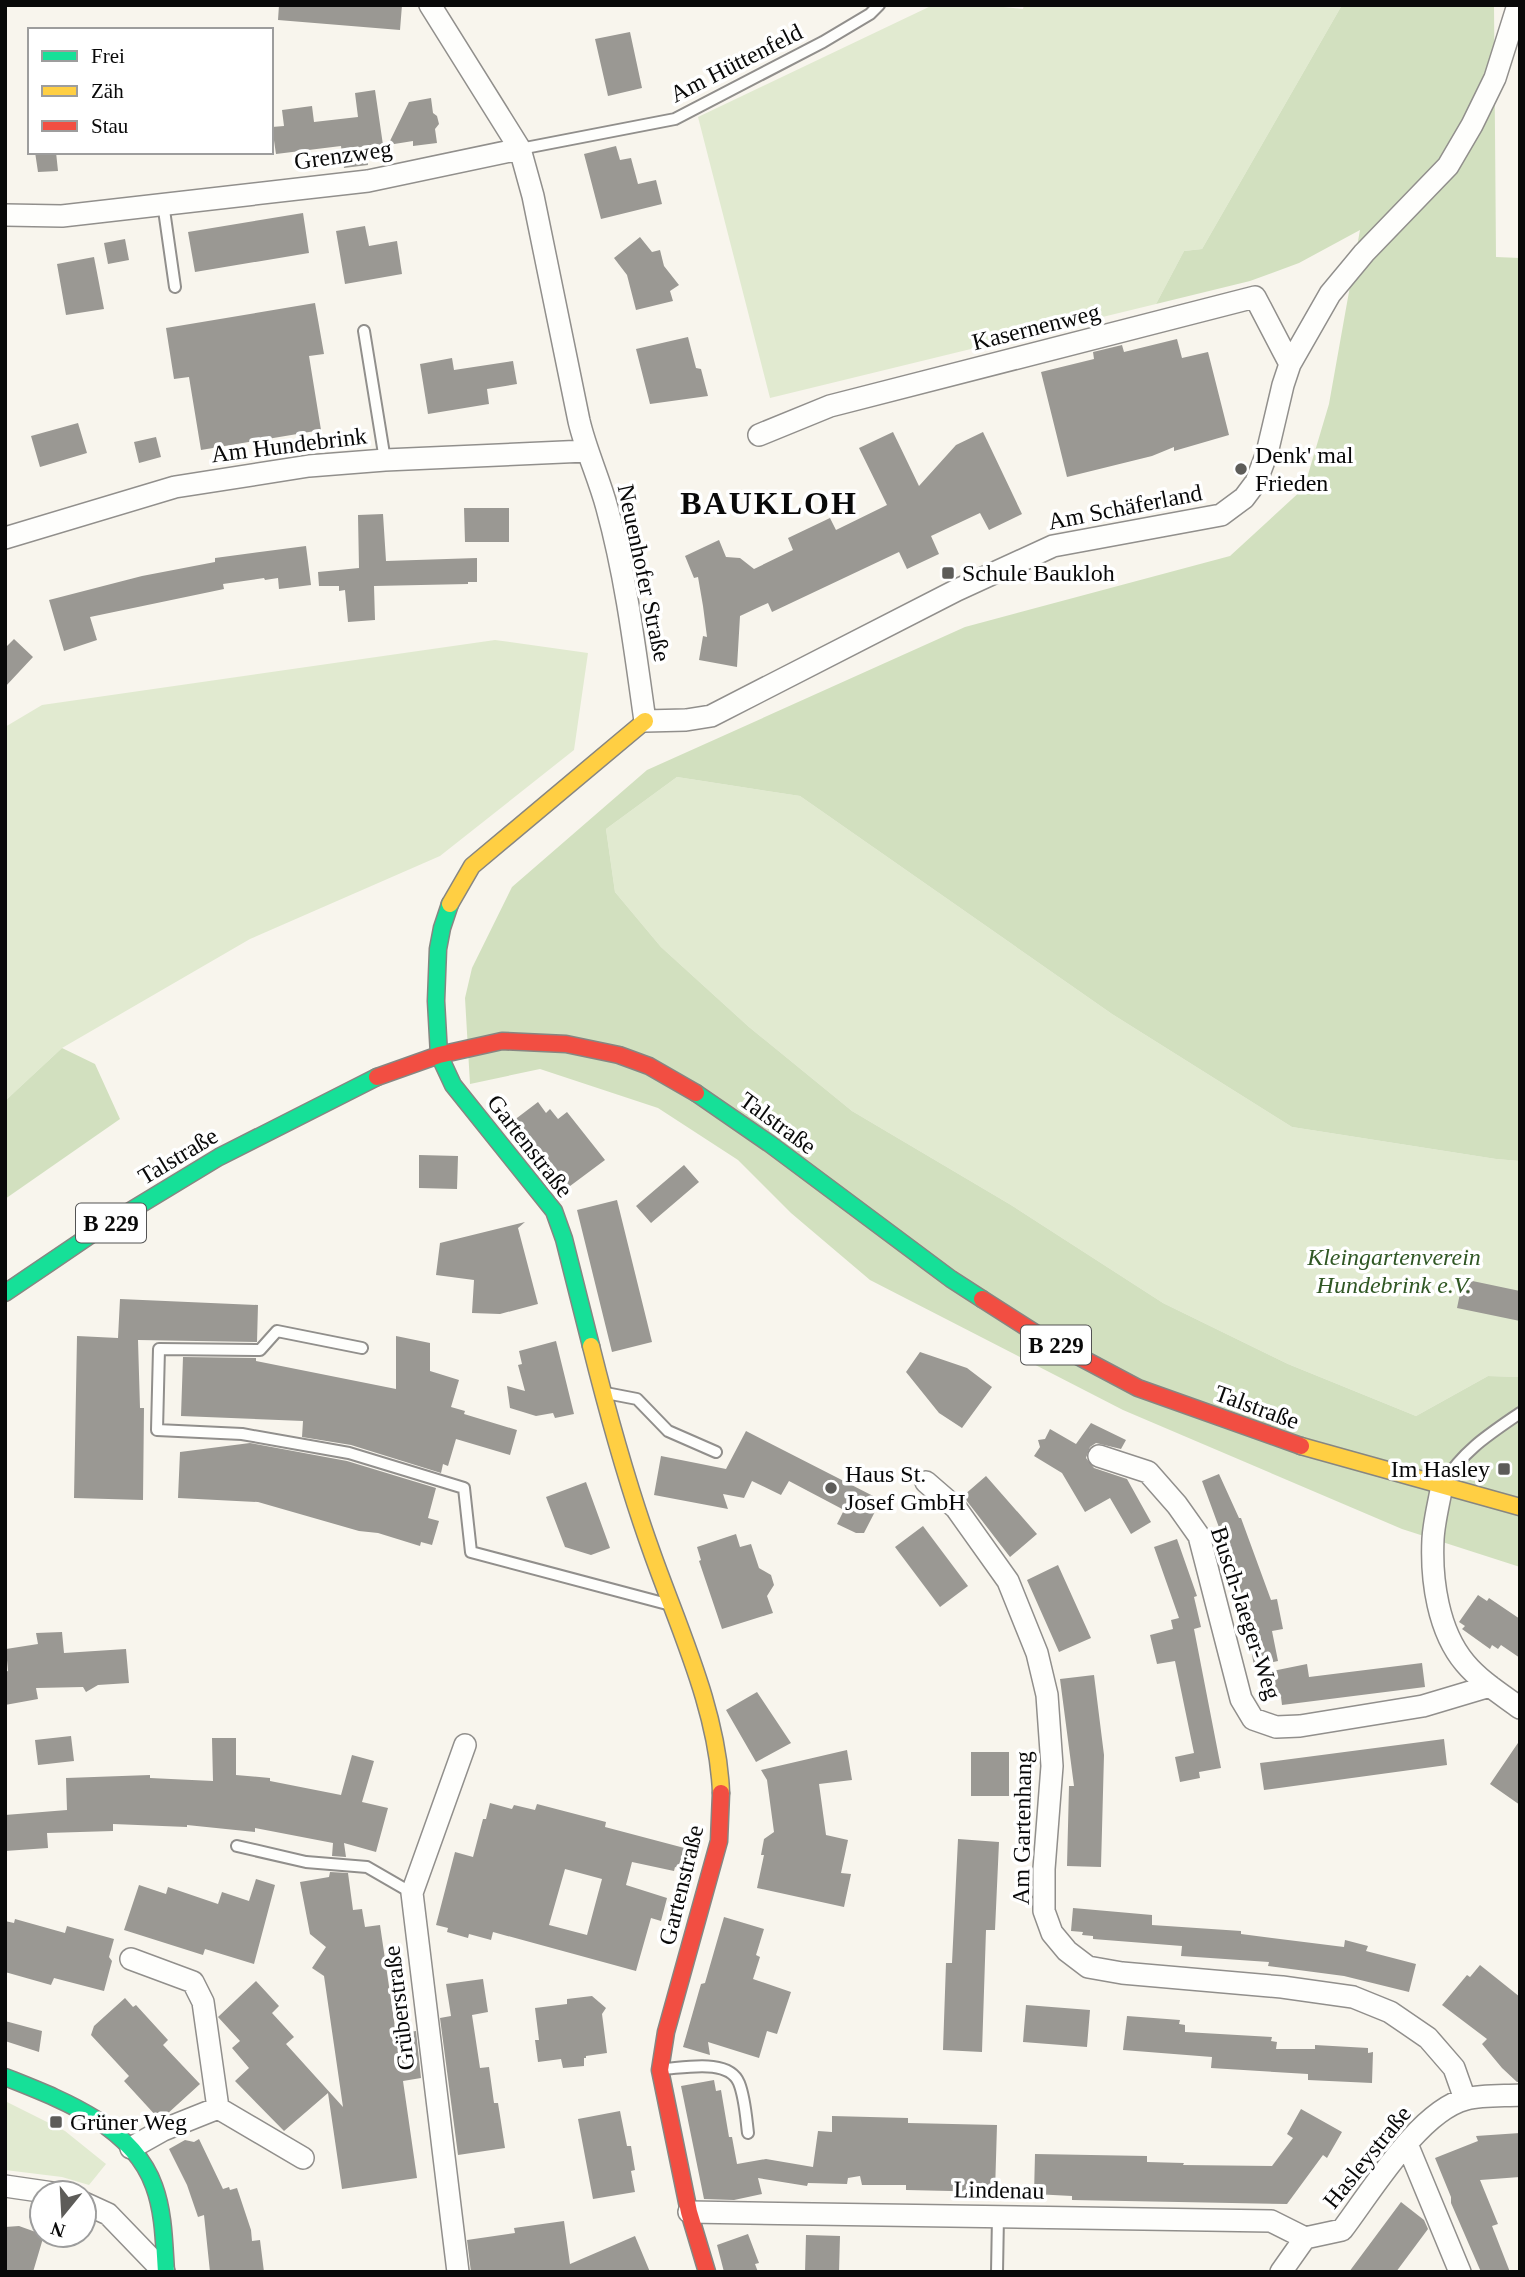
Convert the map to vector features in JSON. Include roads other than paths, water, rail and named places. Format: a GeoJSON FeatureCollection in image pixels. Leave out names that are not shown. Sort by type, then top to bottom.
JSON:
{"type":"FeatureCollection","features":[{"type":"Feature","properties":{"kind":"main road"},"geometry":{"type":"LineString","coordinates":[[439,1055],[436,1001],[438,949],[442,928],[462,880],[488,851],[645,721]]}},
{"type":"Feature","properties":{"kind":"main road","name":"Talstraße"},"geometry":{"type":"LineString","coordinates":[[5,1293],[92,1234],[219,1157],[386,1072],[439,1055],[502,1041],[554,1044],[619,1055],[649,1066],[682,1083],[770,1144],[951,1279],[1040,1336],[1138,1388],[1293,1444],[1520,1507]]}},
{"type":"Feature","properties":{"kind":"main road","name":"Gartenstraße"},"geometry":{"type":"LineString","coordinates":[[439,1055],[453,1085],[554,1211],[643,1528],[709,1714],[720,1766],[722,1812],[719,1841],[666,2032],[660,2070],[689,2211],[707,2272]]}},
{"type":"Feature","properties":{"kind":"main road"},"geometry":{"type":"LineString","coordinates":[[5,2077],[83,2111],[131,2148],[150,2176],[156,2193],[165,2272]]}},
{"type":"Feature","properties":{"kind":"street","name":"Neuenhofer Straße"},"geometry":{"type":"LineString","coordinates":[[429,5],[520,149],[533,196],[586,451],[607,507],[632,626],[645,721]]}},
{"type":"Feature","properties":{"kind":"street","name":"Am Schäferland"},"geometry":{"type":"LineString","coordinates":[[645,721],[686,720],[711,716],[957,590],[1053,546],[1222,515],[1244,498],[1256,482],[1267,453],[1290,364],[1330,294],[1364,253],[1447,166],[1472,125],[1495,78],[1518,5]]}},
{"type":"Feature","properties":{"kind":"street","name":"Grenzweg"},"geometry":{"type":"LineString","coordinates":[[5,215],[62,216],[368,181],[520,149]]}},
{"type":"Feature","properties":{"kind":"street","name":"Kasernenweg"},"geometry":{"type":"LineString","coordinates":[[759,435],[830,406],[1255,297],[1290,364]]}},
{"type":"Feature","properties":{"kind":"street","name":"Am Hundebrink"},"geometry":{"type":"LineString","coordinates":[[5,538],[175,487],[309,466],[586,451]]}},
{"type":"Feature","properties":{"kind":"street","name":"Busch-Jaeger-Weg"},"geometry":{"type":"LineString","coordinates":[[1099,1455],[1148,1472],[1177,1505],[1199,1536],[1241,1699],[1253,1719],[1276,1727],[1300,1726],[1423,1706],[1490,1686]]}},
{"type":"Feature","properties":{"kind":"street","name":"Am Gartenhang"},"geometry":{"type":"LineString","coordinates":[[926,1482],[956,1508],[1008,1581],[1037,1653],[1047,1695],[1052,1766],[1044,1869],[1044,1910],[1052,1933],[1067,1951],[1088,1967],[1122,1973],[1282,1987],[1353,1997],[1390,2012],[1429,2038],[1454,2068],[1465,2099]]}},
{"type":"Feature","properties":{"kind":"street"},"geometry":{"type":"LineString","coordinates":[[1442,1485],[1433,1538],[1436,1596],[1447,1635],[1465,1663],[1520,1708]]}},
{"type":"Feature","properties":{"kind":"street","name":"Grüberstraße"},"geometry":{"type":"LineString","coordinates":[[458,2272],[412,1893],[464,1745]]}},
{"type":"Feature","properties":{"kind":"street"},"geometry":{"type":"LineString","coordinates":[[131,1959],[193,1982],[203,2002],[218,2108]]}},
{"type":"Feature","properties":{"kind":"street"},"geometry":{"type":"LineString","coordinates":[[1465,2099],[1520,2095]]}},
{"type":"Feature","properties":{"kind":"street","name":"Hasleystraße"},"geometry":{"type":"LineString","coordinates":[[1305,2238],[1342,2230],[1407,2144],[1431,2118],[1465,2099]]}},
{"type":"Feature","properties":{"kind":"street"},"geometry":{"type":"LineString","coordinates":[[131,2148],[163,2130],[218,2108]]}},
{"type":"Feature","properties":{"kind":"street"},"geometry":{"type":"LineString","coordinates":[[218,2108],[303,2158]]}},
{"type":"Feature","properties":{"kind":"street"},"geometry":{"type":"LineString","coordinates":[[1407,2144],[1461,2272]]}},
{"type":"Feature","properties":{"kind":"street"},"geometry":{"type":"LineString","coordinates":[[5,2186],[28,2189]]}},
{"type":"Feature","properties":{"kind":"street"},"geometry":{"type":"LineString","coordinates":[[98,2209],[108,2214],[165,2272]]}},
{"type":"Feature","properties":{"kind":"street","name":"Lindenau"},"geometry":{"type":"LineString","coordinates":[[689,2211],[1271,2221],[1305,2238]]}},
{"type":"Feature","properties":{"kind":"street"},"geometry":{"type":"LineString","coordinates":[[1281,2272],[1305,2238]]}},
{"type":"Feature","properties":{"kind":"lane","name":"Am Hüttenfeld"},"geometry":{"type":"LineString","coordinates":[[520,149],[675,119],[823,42],[870,14],[879,5]]}},
{"type":"Feature","properties":{"kind":"lane"},"geometry":{"type":"LineString","coordinates":[[163,203],[175,287]]}},
{"type":"Feature","properties":{"kind":"lane"},"geometry":{"type":"LineString","coordinates":[[364,331],[385,460]]}},
{"type":"Feature","properties":{"kind":"lane"},"geometry":{"type":"LineString","coordinates":[[362,1348],[277,1331],[260,1350],[159,1349],[158,1430],[242,1434],[348,1452],[464,1488],[471,1552],[670,1605]]}},
{"type":"Feature","properties":{"kind":"lane"},"geometry":{"type":"LineString","coordinates":[[603,1393],[637,1399],[668,1431],[716,1452]]}},
{"type":"Feature","properties":{"kind":"lane"},"geometry":{"type":"LineString","coordinates":[[1442,1485],[1457,1462],[1479,1440],[1520,1413]]}},
{"type":"Feature","properties":{"kind":"lane"},"geometry":{"type":"LineString","coordinates":[[237,1846],[306,1862],[367,1867],[412,1893]]}},
{"type":"Feature","properties":{"kind":"lane"},"geometry":{"type":"LineString","coordinates":[[660,2070],[711,2067],[725,2069],[736,2076],[748,2133]]}},
{"type":"Feature","properties":{"kind":"lane"},"geometry":{"type":"LineString","coordinates":[[997,2272],[998,2216]]}},
{"type":"Feature","properties":{"kind":"place","name":"Denk' mal Frieden"},"geometry":{"type":"Point","coordinates":[1241,469]}},
{"type":"Feature","properties":{"kind":"place","name":"Schule Baukloh"},"geometry":{"type":"Point","coordinates":[948,573]}},
{"type":"Feature","properties":{"kind":"place","name":"Im Hasley"},"geometry":{"type":"Point","coordinates":[1504,1469]}},
{"type":"Feature","properties":{"kind":"place","name":"Haus St. Josef GmbH"},"geometry":{"type":"Point","coordinates":[831,1488]}},
{"type":"Feature","properties":{"kind":"place","name":"Grüner Weg"},"geometry":{"type":"Point","coordinates":[56,2122]}},
{"type":"Feature","properties":{"kind":"district","name":"BAUKLOH"},"geometry":{"type":"Point","coordinates":[769,503]}},
{"type":"Feature","properties":{"kind":"park label","name":"Kleingartenverein Hundebrink e.V."},"geometry":{"type":"Point","coordinates":[1394,1271]}}]}
